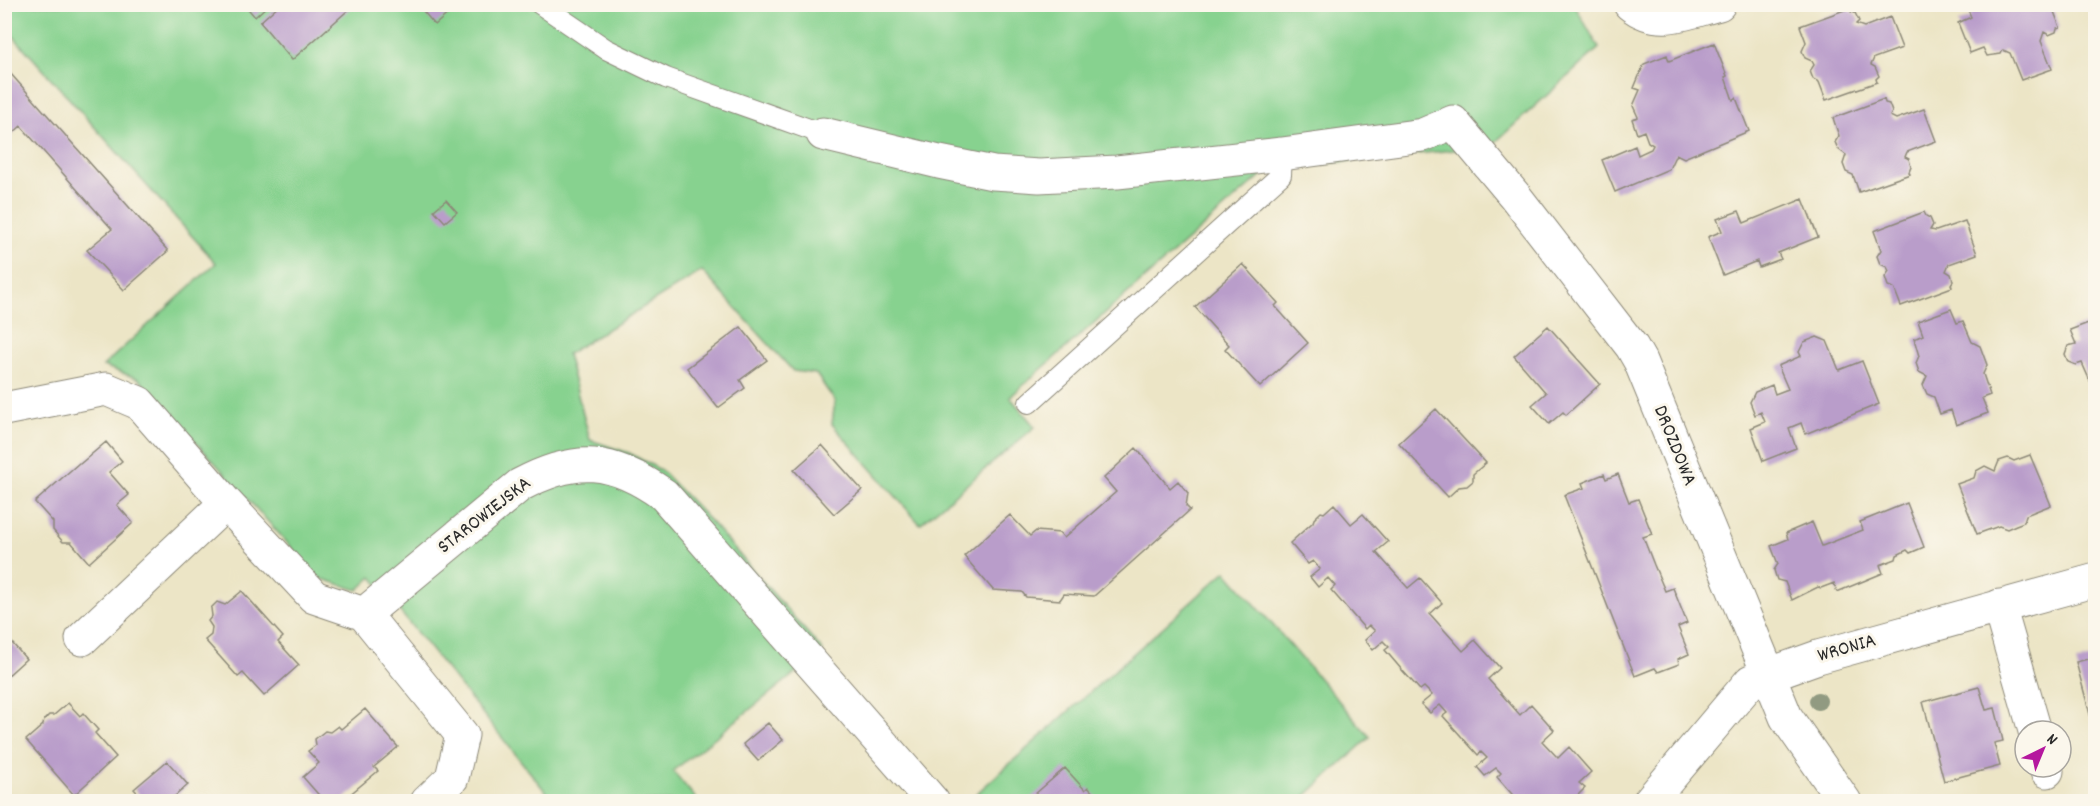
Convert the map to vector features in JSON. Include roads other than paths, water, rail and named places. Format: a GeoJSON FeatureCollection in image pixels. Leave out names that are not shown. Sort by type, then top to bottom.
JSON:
{"type":"FeatureCollection","features":[{"type":"Feature","properties":{"kind":"street"},"geometry":{"type":"LineString","coordinates":[[1630,4],[1647,15],[1663,18],[1719,4]]}},
{"type":"Feature","properties":{"kind":"street","name":"DROZDOWA"},"geometry":{"type":"LineString","coordinates":[[1282,154],[1422,135],[1453,122],[1515,196],[1632,347],[1640,361],[1786,717],[1845,801]]}},
{"type":"Feature","properties":{"kind":"street"},"geometry":{"type":"LineString","coordinates":[[823,134],[993,173],[1039,176],[1117,172],[1282,154]]}},
{"type":"Feature","properties":{"kind":"street"},"geometry":{"type":"LineString","coordinates":[[4,409],[106,389],[139,403],[226,503],[314,597],[364,614],[462,735],[452,778],[427,801]]}},
{"type":"Feature","properties":{"kind":"street","name":"STAROWIEJSKA"},"geometry":{"type":"LineString","coordinates":[[364,614],[520,485],[543,473],[565,466],[593,464],[618,469],[643,479],[664,495],[933,801]]}},
{"type":"Feature","properties":{"kind":"street"},"geometry":{"type":"LineString","coordinates":[[82,639],[226,503]]}},
{"type":"Feature","properties":{"kind":"street","name":"WRONIA"},"geometry":{"type":"LineString","coordinates":[[1649,801],[1751,681],[1818,657],[2096,580]]}},
{"type":"Feature","properties":{"kind":"street"},"geometry":{"type":"LineString","coordinates":[[1999,606],[2032,719]]}},
{"type":"Feature","properties":{"kind":"lane"},"geometry":{"type":"LineString","coordinates":[[540,4],[606,49],[666,78],[823,134]]}},
{"type":"Feature","properties":{"kind":"lane"},"geometry":{"type":"LineString","coordinates":[[1029,403],[1281,175],[1282,154]]}}]}
